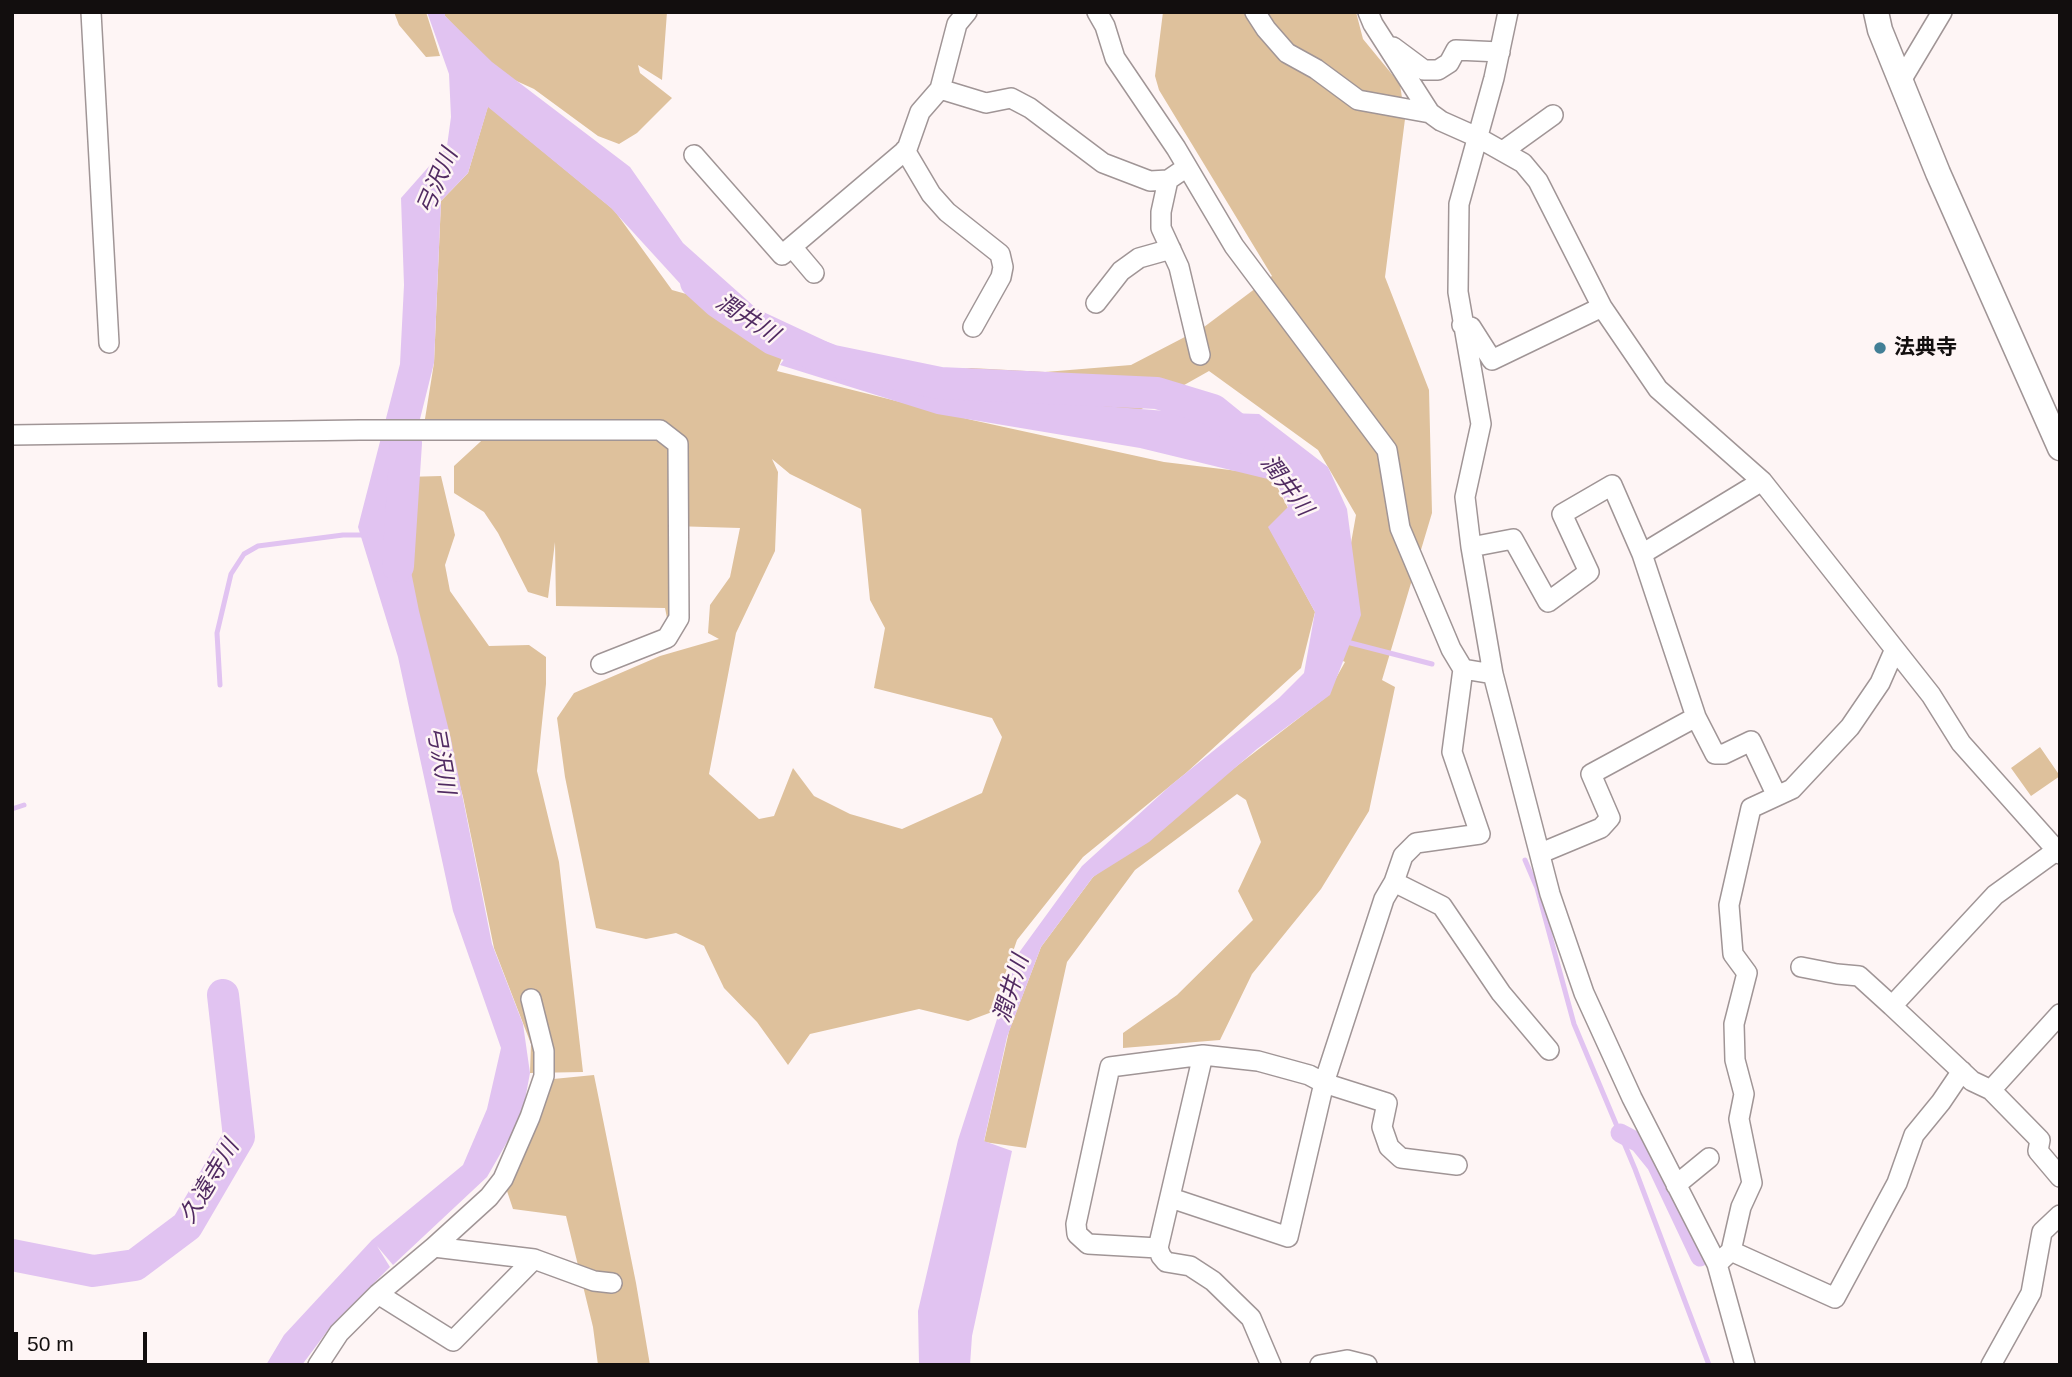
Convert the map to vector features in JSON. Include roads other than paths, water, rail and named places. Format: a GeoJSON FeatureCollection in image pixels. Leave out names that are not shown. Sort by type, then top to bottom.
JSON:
{"type":"FeatureCollection","features":[{"type":"Feature","properties":{"kind":"street"},"geometry":{"type":"LineString","coordinates":[[91,12],[109,343]]}},
{"type":"Feature","properties":{"kind":"street"},"geometry":{"type":"LineString","coordinates":[[694,155],[782,255],[905,150],[920,111],[940,89],[957,24],[967,12]]}},
{"type":"Feature","properties":{"kind":"street"},"geometry":{"type":"LineString","coordinates":[[1097,12],[1105,26],[1115,58],[1187,167],[1234,246],[1387,450],[1400,528],[1462,669],[1452,752],[1480,834],[1416,843],[1403,856],[1394,882],[1384,899],[1324,1083],[1288,1237],[1171,1198]]}},
{"type":"Feature","properties":{"kind":"street"},"geometry":{"type":"LineString","coordinates":[[1255,12],[1287,52],[1316,69],[1358,100],[1430,113]]}},
{"type":"Feature","properties":{"kind":"street"},"geometry":{"type":"LineString","coordinates":[[1368,12],[1430,113],[1523,163],[1538,181],[1602,307],[1658,389],[1762,481],[1931,695],[1961,743],[2058,851],[1995,895],[1892,1006]]}},
{"type":"Feature","properties":{"kind":"street"},"geometry":{"type":"LineString","coordinates":[[1508,12],[1500,52],[1459,204],[1458,292],[1481,424],[1465,498],[1493,674],[1550,894],[1584,993],[1676,1185],[1724,1257],[1745,1365]]}},
{"type":"Feature","properties":{"kind":"street"},"geometry":{"type":"LineString","coordinates":[[1876,12],[1880,30],[1938,173],[2060,448]]}},
{"type":"Feature","properties":{"kind":"street"},"geometry":{"type":"LineString","coordinates":[[1902,79],[1942,12]]}},
{"type":"Feature","properties":{"kind":"street"},"geometry":{"type":"LineString","coordinates":[[1383,40],[1424,70],[1438,71],[1449,63],[1456,50],[1500,52]]}},
{"type":"Feature","properties":{"kind":"street"},"geometry":{"type":"LineString","coordinates":[[940,89],[986,103],[1011,98],[1030,108],[1102,163],[1150,181],[1168,180],[1187,167]]}},
{"type":"Feature","properties":{"kind":"street"},"geometry":{"type":"LineString","coordinates":[[1503,151],[1553,116]]}},
{"type":"Feature","properties":{"kind":"street"},"geometry":{"type":"LineString","coordinates":[[905,150],[931,194],[947,212],[1000,254],[1003,267],[1001,277],[973,327]]}},
{"type":"Feature","properties":{"kind":"street"},"geometry":{"type":"LineString","coordinates":[[1168,180],[1161,212],[1161,228],[1179,267],[1200,355]]}},
{"type":"Feature","properties":{"kind":"street"},"geometry":{"type":"LineString","coordinates":[[792,247],[814,273]]}},
{"type":"Feature","properties":{"kind":"street"},"geometry":{"type":"LineString","coordinates":[[1096,303],[1121,271],[1139,258],[1171,249]]}},
{"type":"Feature","properties":{"kind":"street"},"geometry":{"type":"LineString","coordinates":[[1462,325],[1471,327],[1492,360],[1602,307]]}},
{"type":"Feature","properties":{"kind":"street"},"geometry":{"type":"LineString","coordinates":[[12,435],[360,430],[660,430],[678,444],[679,618],[667,638],[601,664]]}},
{"type":"Feature","properties":{"kind":"street"},"geometry":{"type":"LineString","coordinates":[[1642,554],[1762,481]]}},
{"type":"Feature","properties":{"kind":"street"},"geometry":{"type":"LineString","coordinates":[[1471,547],[1513,539],[1548,602],[1589,572],[1562,514],[1612,485],[1642,554],[1696,717],[1715,754],[1724,754],[1751,741],[1776,794]]}},
{"type":"Feature","properties":{"kind":"street"},"geometry":{"type":"LineString","coordinates":[[1724,1257],[1752,1183],[1739,1119],[1744,1094],[1735,1060],[1734,1024],[1747,973],[1733,954],[1729,905],[1751,808],[1776,794],[1792,789],[1850,727],[1880,683],[1895,649]]}},
{"type":"Feature","properties":{"kind":"street"},"geometry":{"type":"LineString","coordinates":[[1462,669],[1493,674]]}},
{"type":"Feature","properties":{"kind":"street"},"geometry":{"type":"LineString","coordinates":[[1541,853],[1601,828],[1610,818],[1591,774],[1696,717]]}},
{"type":"Feature","properties":{"kind":"street"},"geometry":{"type":"LineString","coordinates":[[1394,882],[1442,906],[1501,993],[1549,1050]]}},
{"type":"Feature","properties":{"kind":"street"},"geometry":{"type":"LineString","coordinates":[[1801,967],[1859,976],[1972,1081],[1991,1090],[2040,1140],[2038,1151],[2060,1177]]}},
{"type":"Feature","properties":{"kind":"street"},"geometry":{"type":"LineString","coordinates":[[318,1365],[339,1333],[378,1294],[489,1198],[503,1179],[530,1117],[544,1076],[544,1051],[531,999]]}},
{"type":"Feature","properties":{"kind":"street"},"geometry":{"type":"LineString","coordinates":[[1991,1090],[2060,1014]]}},
{"type":"Feature","properties":{"kind":"street"},"geometry":{"type":"LineString","coordinates":[[1203,1055],[1158,1248],[1166,1262],[1190,1266],[1213,1281],[1251,1318],[1271,1365]]}},
{"type":"Feature","properties":{"kind":"street"},"geometry":{"type":"LineString","coordinates":[[1158,1248],[1088,1244],[1077,1234],[1076,1224],[1110,1067],[1203,1055],[1258,1061],[1309,1075],[1324,1083],[1387,1103],[1382,1128],[1389,1147],[1401,1158],[1457,1165]]}},
{"type":"Feature","properties":{"kind":"street"},"geometry":{"type":"LineString","coordinates":[[1724,1257],[1835,1298],[1897,1183],[1914,1135],[1962,1071]]}},
{"type":"Feature","properties":{"kind":"street"},"geometry":{"type":"LineString","coordinates":[[1676,1185],[1709,1158]]}},
{"type":"Feature","properties":{"kind":"street"},"geometry":{"type":"LineString","coordinates":[[1991,1365],[2031,1293],[2042,1232],[2060,1215]]}},
{"type":"Feature","properties":{"kind":"street"},"geometry":{"type":"LineString","coordinates":[[434,1247],[534,1259],[594,1280],[612,1283]]}},
{"type":"Feature","properties":{"kind":"street"},"geometry":{"type":"LineString","coordinates":[[378,1294],[453,1342],[534,1259]]}},
{"type":"Feature","properties":{"kind":"street"},"geometry":{"type":"LineString","coordinates":[[1321,1365],[1347,1360],[1367,1365]]}},
{"type":"Feature","properties":{"kind":"water"},"geometry":{"type":"Polygon","coordinates":[[[427,12],[445,12],[445,16],[492,62],[630,167],[683,243],[757,309],[937,393],[1166,411],[1259,414],[1328,467],[1347,509],[1361,615],[1330,695],[1257,749],[1149,842],[1093,877],[1041,947],[1007,1037],[984,1141],[1012,1151],[972,1336],[970,1365],[919,1365],[918,1311],[958,1140],[1018,954],[1082,866],[1171,785],[1279,698],[1304,673],[1315,612],[1268,527],[1288,507],[1276,481],[1140,448],[937,414],[780,365],[792,348],[857,365],[685,289],[611,208],[488,107],[468,173],[441,201],[434,363],[398,507],[419,611],[451,739],[492,944],[523,1024],[530,1073],[522,1116],[487,1177],[393,1265],[377,1246],[390,1267],[331,1326],[302,1365],[266,1365],[284,1335],[372,1240],[463,1165],[487,1109],[501,1048],[453,911],[398,657],[358,527],[400,364],[404,285],[401,198],[447,146],[451,117],[449,74],[427,12]]]}},
{"type":"Feature","properties":{"kind":"waterway","name":"潤井川"},"geometry":{"type":"LineString","coordinates":[[696,282],[718,302],[773,339],[833,361],[940,383],[1157,393],[1213,410],[1250,440]]}},
{"type":"Feature","properties":{"kind":"waterway","name":"弓沢川"},"geometry":{"type":"LineString","coordinates":[[398,566],[406,443]]}},
{"type":"Feature","properties":{"kind":"waterway"},"geometry":{"type":"LineString","coordinates":[[220,685],[217,633],[231,574],[244,554],[258,546],[343,535],[367,535]]}},
{"type":"Feature","properties":{"kind":"waterway"},"geometry":{"type":"LineString","coordinates":[[1343,641],[1432,664]]}},
{"type":"Feature","properties":{"kind":"waterway"},"geometry":{"type":"LineString","coordinates":[[12,809],[24,805]]}},
{"type":"Feature","properties":{"kind":"waterway"},"geometry":{"type":"LineString","coordinates":[[1525,860],[1537,888],[1574,1024],[1635,1169],[1709,1365]]}},
{"type":"Feature","properties":{"kind":"waterway","name":"久遠寺川"},"geometry":{"type":"LineString","coordinates":[[12,1255],[93,1271],[135,1265],[187,1226],[239,1137],[223,995]]}},
{"type":"Feature","properties":{"kind":"waterway"},"geometry":{"type":"LineString","coordinates":[[1620,1133],[1639,1143],[1656,1164],[1700,1257]]}},
{"type":"Feature","properties":{"kind":"place","name":"法典寺"},"geometry":{"type":"Point","coordinates":[1880,348]}}]}
